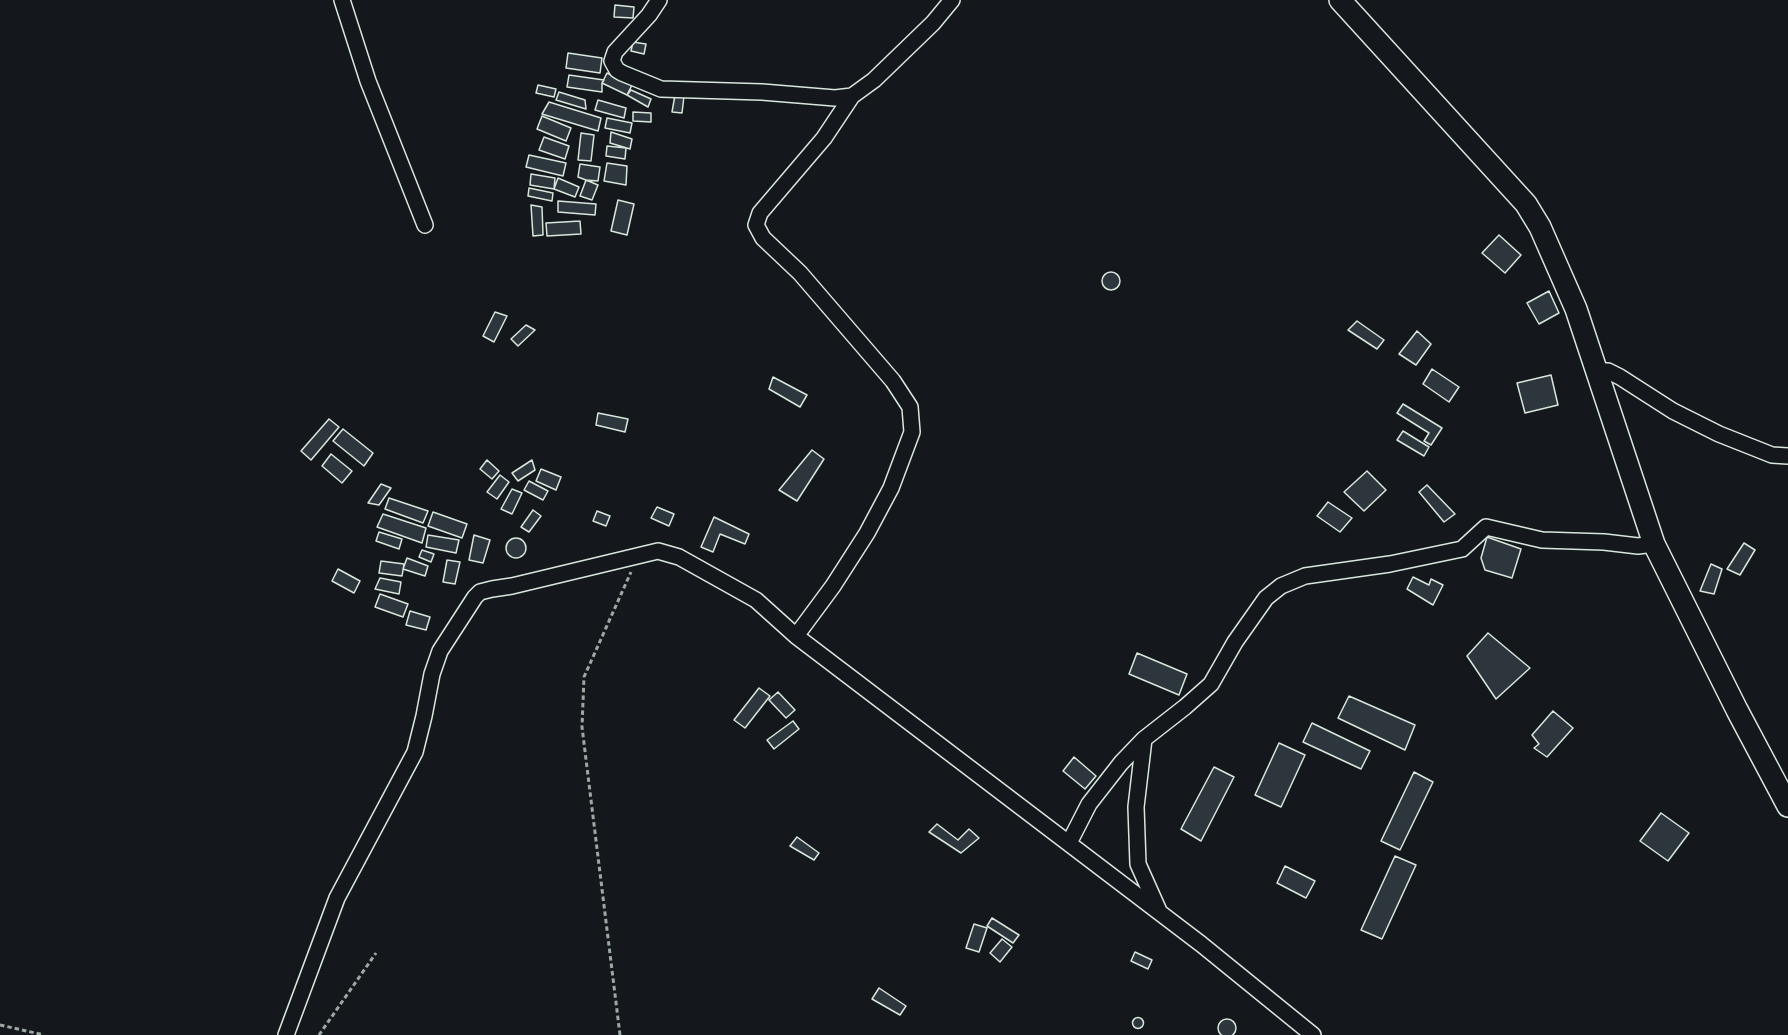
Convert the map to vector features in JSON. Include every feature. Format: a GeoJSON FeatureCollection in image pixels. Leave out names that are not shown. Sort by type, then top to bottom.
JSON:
{"type":"FeatureCollection","features":[{"type":"Feature","properties":{"kind":"street"},"geometry":{"type":"LineString","coordinates":[[342,0],[368,81],[425,225]]}},
{"type":"Feature","properties":{"kind":"street"},"geometry":{"type":"LineString","coordinates":[[659,0],[649,15],[615,52],[612,61],[617,70],[622,73],[661,89],[762,92],[835,98],[852,96]]}},
{"type":"Feature","properties":{"kind":"street"},"geometry":{"type":"LineString","coordinates":[[796,636],[833,586],[867,533],[891,488],[912,432],[910,407],[893,381],[800,273],[763,238],[756,225],[760,213],[824,138],[852,96],[874,80],[898,57],[933,23],[952,0]]}},
{"type":"Feature","properties":{"kind":"street"},"geometry":{"type":"LineString","coordinates":[[1340,0],[1526,204],[1540,227],[1576,309],[1654,544],[1788,806]]}},
{"type":"Feature","properties":{"kind":"street"},"geometry":{"type":"LineString","coordinates":[[1597,370],[1608,371],[1620,377],[1673,411],[1719,434],[1772,455],[1788,456]]}},
{"type":"Feature","properties":{"kind":"street"},"geometry":{"type":"LineString","coordinates":[[1069,843],[1089,804],[1120,763],[1144,739],[1185,708],[1210,684],[1235,642],[1266,598],[1281,586],[1305,576],[1390,564],[1462,549],[1486,527],[1542,540],[1604,542],[1638,546],[1654,544]]}},
{"type":"Feature","properties":{"kind":"street"},"geometry":{"type":"LineString","coordinates":[[286,1035],[337,898],[415,752],[432,674],[440,651],[475,597],[486,590],[658,551],[679,556],[756,600],[796,636],[1159,912],[1313,1035]]}},
{"type":"Feature","properties":{"kind":"street"},"geometry":{"type":"LineString","coordinates":[[1144,739],[1136,807],[1138,864],[1159,912]]}},
{"type":"Feature","properties":{"kind":"path"},"geometry":{"type":"LineString","coordinates":[[620,1035],[582,727],[584,677],[638,557]]}},
{"type":"Feature","properties":{"kind":"path"},"geometry":{"type":"LineString","coordinates":[[319,1035],[376,953]]}},
{"type":"Feature","properties":{"kind":"path"},"geometry":{"type":"LineString","coordinates":[[0,1025],[44,1035]]}},
{"type":"Feature","properties":{"kind":"building"},"geometry":{"type":"Polygon","coordinates":[[[615,5],[634,7],[633,18],[614,17],[615,5]]]}},
{"type":"Feature","properties":{"kind":"building"},"geometry":{"type":"Polygon","coordinates":[[[633,42],[646,44],[644,54],[631,51],[633,42]]]}},
{"type":"Feature","properties":{"kind":"building"},"geometry":{"type":"Polygon","coordinates":[[[568,53],[602,58],[600,73],[566,68],[568,53]]]}},
{"type":"Feature","properties":{"kind":"building"},"geometry":{"type":"Polygon","coordinates":[[[607,73],[632,85],[627,95],[602,83],[607,73]]]}},
{"type":"Feature","properties":{"kind":"building"},"geometry":{"type":"Polygon","coordinates":[[[569,75],[604,80],[602,92],[567,87],[569,75]]]}},
{"type":"Feature","properties":{"kind":"building"},"geometry":{"type":"Polygon","coordinates":[[[538,85],[556,89],[554,97],[536,93],[538,85]]]}},
{"type":"Feature","properties":{"kind":"building"},"geometry":{"type":"Polygon","coordinates":[[[631,90],[651,99],[648,107],[627,95],[631,90]]]}},
{"type":"Feature","properties":{"kind":"building"},"geometry":{"type":"Polygon","coordinates":[[[559,92],[585,100],[586,109],[556,100],[559,92]]]}},
{"type":"Feature","properties":{"kind":"building"},"geometry":{"type":"Polygon","coordinates":[[[675,95],[684,96],[682,113],[672,112],[675,95]]]}},
{"type":"Feature","properties":{"kind":"building"},"geometry":{"type":"Polygon","coordinates":[[[598,100],[626,108],[624,118],[595,110],[598,100]]]}},
{"type":"Feature","properties":{"kind":"building"},"geometry":{"type":"Polygon","coordinates":[[[549,102],[601,118],[598,131],[542,114],[549,102]]]}},
{"type":"Feature","properties":{"kind":"building"},"geometry":{"type":"Polygon","coordinates":[[[633,112],[651,113],[651,122],[633,121],[633,112]]]}},
{"type":"Feature","properties":{"kind":"building"},"geometry":{"type":"Polygon","coordinates":[[[542,116],[571,128],[566,141],[537,129],[542,116]]]}},
{"type":"Feature","properties":{"kind":"building"},"geometry":{"type":"Polygon","coordinates":[[[607,118],[632,123],[630,133],[605,128],[607,118]]]}},
{"type":"Feature","properties":{"kind":"building"},"geometry":{"type":"Polygon","coordinates":[[[611,132],[632,139],[630,149],[610,143],[611,132]]]}},
{"type":"Feature","properties":{"kind":"building"},"geometry":{"type":"Polygon","coordinates":[[[581,133],[594,135],[591,161],[578,160],[581,133]]]}},
{"type":"Feature","properties":{"kind":"building"},"geometry":{"type":"Polygon","coordinates":[[[544,137],[569,146],[565,159],[539,150],[544,137]]]}},
{"type":"Feature","properties":{"kind":"building"},"geometry":{"type":"Polygon","coordinates":[[[607,146],[626,148],[625,159],[606,156],[607,146]]]}},
{"type":"Feature","properties":{"kind":"building"},"geometry":{"type":"Polygon","coordinates":[[[529,155],[566,163],[563,176],[526,167],[529,155]]]}},
{"type":"Feature","properties":{"kind":"building"},"geometry":{"type":"Polygon","coordinates":[[[607,163],[627,166],[626,185],[604,181],[607,163]]]}},
{"type":"Feature","properties":{"kind":"building"},"geometry":{"type":"Polygon","coordinates":[[[580,164],[600,167],[598,181],[578,177],[580,164]]]}},
{"type":"Feature","properties":{"kind":"building"},"geometry":{"type":"Polygon","coordinates":[[[531,174],[555,178],[554,189],[530,185],[531,174]]]}},
{"type":"Feature","properties":{"kind":"building"},"geometry":{"type":"Polygon","coordinates":[[[558,178],[579,187],[575,197],[554,189],[558,178]]]}},
{"type":"Feature","properties":{"kind":"building"},"geometry":{"type":"Polygon","coordinates":[[[586,180],[598,185],[592,200],[580,196],[586,180]]]}},
{"type":"Feature","properties":{"kind":"building"},"geometry":{"type":"Polygon","coordinates":[[[529,188],[553,193],[552,201],[528,196],[529,188]]]}},
{"type":"Feature","properties":{"kind":"building"},"geometry":{"type":"Polygon","coordinates":[[[618,200],[634,204],[627,235],[611,231],[618,200]]]}},
{"type":"Feature","properties":{"kind":"building"},"geometry":{"type":"Polygon","coordinates":[[[558,201],[596,204],[595,215],[558,212],[558,201]]]}},
{"type":"Feature","properties":{"kind":"building"},"geometry":{"type":"Polygon","coordinates":[[[531,205],[542,207],[543,235],[533,236],[531,205]]]}},
{"type":"Feature","properties":{"kind":"building"},"geometry":{"type":"Polygon","coordinates":[[[580,221],[581,234],[547,236],[546,223],[580,221]]]}},
{"type":"Feature","properties":{"kind":"building"},"geometry":{"type":"Polygon","coordinates":[[[1499,235],[1521,255],[1505,273],[1482,253],[1499,235]]]}},
{"type":"Feature","properties":{"kind":"building"},"geometry":{"type":"Polygon","coordinates":[[[1111,272],[1117,275],[1120,281],[1117,287],[1111,290],[1105,287],[1102,281],[1105,275],[1111,272]]]}},
{"type":"Feature","properties":{"kind":"building"},"geometry":{"type":"Polygon","coordinates":[[[1549,291],[1559,313],[1539,324],[1527,303],[1549,291]]]}},
{"type":"Feature","properties":{"kind":"building"},"geometry":{"type":"Polygon","coordinates":[[[495,312],[507,316],[494,342],[483,336],[495,312]]]}},
{"type":"Feature","properties":{"kind":"building"},"geometry":{"type":"Polygon","coordinates":[[[1357,321],[1384,340],[1377,349],[1348,330],[1357,321]]]}},
{"type":"Feature","properties":{"kind":"building"},"geometry":{"type":"Polygon","coordinates":[[[526,325],[535,330],[518,346],[511,339],[526,325]]]}},
{"type":"Feature","properties":{"kind":"building"},"geometry":{"type":"Polygon","coordinates":[[[1417,331],[1431,344],[1416,365],[1399,354],[1417,331]]]}},
{"type":"Feature","properties":{"kind":"building"},"geometry":{"type":"Polygon","coordinates":[[[1432,369],[1459,387],[1449,402],[1423,384],[1432,369]]]}},
{"type":"Feature","properties":{"kind":"building"},"geometry":{"type":"Polygon","coordinates":[[[1551,375],[1558,405],[1525,413],[1517,383],[1551,375]]]}},
{"type":"Feature","properties":{"kind":"building"},"geometry":{"type":"Polygon","coordinates":[[[773,377],[807,395],[800,407],[769,389],[773,377]]]}},
{"type":"Feature","properties":{"kind":"building"},"geometry":{"type":"Polygon","coordinates":[[[1403,404],[1442,428],[1431,445],[1424,441],[1429,433],[1397,413],[1403,404]]]}},
{"type":"Feature","properties":{"kind":"building"},"geometry":{"type":"Polygon","coordinates":[[[598,413],[628,419],[625,432],[596,425],[598,413]]]}},
{"type":"Feature","properties":{"kind":"building"},"geometry":{"type":"Polygon","coordinates":[[[329,419],[339,427],[311,460],[301,451],[329,419]]]}},
{"type":"Feature","properties":{"kind":"building"},"geometry":{"type":"Polygon","coordinates":[[[343,429],[373,453],[364,466],[333,441],[343,429]]]}},
{"type":"Feature","properties":{"kind":"building"},"geometry":{"type":"Polygon","coordinates":[[[1403,431],[1429,447],[1424,456],[1397,440],[1403,431]]]}},
{"type":"Feature","properties":{"kind":"building"},"geometry":{"type":"Polygon","coordinates":[[[812,450],[824,459],[797,501],[779,490],[812,450]]]}},
{"type":"Feature","properties":{"kind":"building"},"geometry":{"type":"Polygon","coordinates":[[[331,454],[352,471],[342,483],[322,466],[331,454]]]}},
{"type":"Feature","properties":{"kind":"building"},"geometry":{"type":"Polygon","coordinates":[[[487,460],[499,471],[492,479],[480,469],[487,460]]]}},
{"type":"Feature","properties":{"kind":"building"},"geometry":{"type":"Polygon","coordinates":[[[532,460],[535,470],[518,481],[512,473],[532,460]]]}},
{"type":"Feature","properties":{"kind":"building"},"geometry":{"type":"Polygon","coordinates":[[[541,469],[561,477],[556,490],[536,481],[541,469]]]}},
{"type":"Feature","properties":{"kind":"building"},"geometry":{"type":"Polygon","coordinates":[[[1367,471],[1386,490],[1364,511],[1344,492],[1367,471]]]}},
{"type":"Feature","properties":{"kind":"building"},"geometry":{"type":"Polygon","coordinates":[[[500,475],[509,482],[497,499],[487,492],[500,475]]]}},
{"type":"Feature","properties":{"kind":"building"},"geometry":{"type":"Polygon","coordinates":[[[529,481],[548,491],[543,500],[524,490],[529,481]]]}},
{"type":"Feature","properties":{"kind":"building"},"geometry":{"type":"Polygon","coordinates":[[[381,484],[391,488],[379,505],[368,503],[381,484]]]}},
{"type":"Feature","properties":{"kind":"building"},"geometry":{"type":"Polygon","coordinates":[[[1427,485],[1455,514],[1444,522],[1419,492],[1427,485]]]}},
{"type":"Feature","properties":{"kind":"building"},"geometry":{"type":"Polygon","coordinates":[[[512,489],[522,493],[512,514],[501,509],[512,489]]]}},
{"type":"Feature","properties":{"kind":"building"},"geometry":{"type":"Polygon","coordinates":[[[389,498],[428,511],[423,523],[385,509],[389,498]]]}},
{"type":"Feature","properties":{"kind":"building"},"geometry":{"type":"Polygon","coordinates":[[[1328,502],[1352,518],[1340,532],[1317,516],[1328,502]]]}},
{"type":"Feature","properties":{"kind":"building"},"geometry":{"type":"Polygon","coordinates":[[[657,507],[674,514],[669,526],[651,518],[657,507]]]}},
{"type":"Feature","properties":{"kind":"building"},"geometry":{"type":"Polygon","coordinates":[[[533,510],[541,516],[529,532],[521,527],[533,510]]]}},
{"type":"Feature","properties":{"kind":"building"},"geometry":{"type":"Polygon","coordinates":[[[597,511],[610,516],[606,526],[593,521],[597,511]]]}},
{"type":"Feature","properties":{"kind":"building"},"geometry":{"type":"Polygon","coordinates":[[[433,512],[467,524],[462,538],[428,526],[433,512]]]}},
{"type":"Feature","properties":{"kind":"building"},"geometry":{"type":"Polygon","coordinates":[[[383,514],[426,528],[422,543],[377,527],[383,514]]]}},
{"type":"Feature","properties":{"kind":"building"},"geometry":{"type":"Polygon","coordinates":[[[714,517],[749,534],[745,544],[720,534],[713,552],[701,547],[714,517]]]}},
{"type":"Feature","properties":{"kind":"building"},"geometry":{"type":"Polygon","coordinates":[[[379,532],[402,539],[399,549],[376,541],[379,532]]]}},
{"type":"Feature","properties":{"kind":"building"},"geometry":{"type":"Polygon","coordinates":[[[428,535],[459,540],[456,553],[426,547],[428,535]]]}},
{"type":"Feature","properties":{"kind":"building"},"geometry":{"type":"Polygon","coordinates":[[[474,535],[490,540],[483,563],[469,560],[474,535]]]}},
{"type":"Feature","properties":{"kind":"building"},"geometry":{"type":"Polygon","coordinates":[[[1487,537],[1521,549],[1512,578],[1485,570],[1481,558],[1487,537]]]}},
{"type":"Feature","properties":{"kind":"building"},"geometry":{"type":"Polygon","coordinates":[[[512,538],[520,538],[526,544],[526,552],[520,558],[512,558],[506,552],[506,544],[512,538]]]}},
{"type":"Feature","properties":{"kind":"building"},"geometry":{"type":"Polygon","coordinates":[[[1744,543],[1755,550],[1740,575],[1727,569],[1744,543]]]}},
{"type":"Feature","properties":{"kind":"building"},"geometry":{"type":"Polygon","coordinates":[[[422,550],[434,554],[431,562],[419,557],[422,550]]]}},
{"type":"Feature","properties":{"kind":"building"},"geometry":{"type":"Polygon","coordinates":[[[407,558],[428,566],[425,576],[403,569],[407,558]]]}},
{"type":"Feature","properties":{"kind":"building"},"geometry":{"type":"Polygon","coordinates":[[[447,560],[460,562],[455,584],[443,582],[447,560]]]}},
{"type":"Feature","properties":{"kind":"building"},"geometry":{"type":"Polygon","coordinates":[[[381,561],[404,564],[402,576],[379,573],[381,561]]]}},
{"type":"Feature","properties":{"kind":"building"},"geometry":{"type":"Polygon","coordinates":[[[1711,564],[1722,569],[1714,594],[1700,591],[1711,564]]]}},
{"type":"Feature","properties":{"kind":"building"},"geometry":{"type":"Polygon","coordinates":[[[338,569],[360,581],[354,593],[332,581],[338,569]]]}},
{"type":"Feature","properties":{"kind":"building"},"geometry":{"type":"Polygon","coordinates":[[[1413,577],[1429,585],[1431,579],[1443,585],[1433,605],[1407,589],[1413,577]]]}},
{"type":"Feature","properties":{"kind":"building"},"geometry":{"type":"Polygon","coordinates":[[[380,578],[401,582],[399,594],[375,589],[380,578]]]}},
{"type":"Feature","properties":{"kind":"building"},"geometry":{"type":"Polygon","coordinates":[[[380,594],[408,604],[403,617],[375,607],[380,594]]]}},
{"type":"Feature","properties":{"kind":"building"},"geometry":{"type":"Polygon","coordinates":[[[410,611],[430,617],[426,630],[406,625],[410,611]]]}},
{"type":"Feature","properties":{"kind":"building"},"geometry":{"type":"Polygon","coordinates":[[[1488,633],[1530,668],[1496,699],[1467,656],[1488,633]]]}},
{"type":"Feature","properties":{"kind":"building"},"geometry":{"type":"Polygon","coordinates":[[[1137,653],[1187,674],[1179,695],[1129,674],[1137,653]]]}},
{"type":"Feature","properties":{"kind":"building"},"geometry":{"type":"Polygon","coordinates":[[[759,688],[770,696],[745,728],[734,720],[759,688]]]}},
{"type":"Feature","properties":{"kind":"building"},"geometry":{"type":"Polygon","coordinates":[[[778,692],[795,710],[786,718],[769,700],[778,692]]]}},
{"type":"Feature","properties":{"kind":"building"},"geometry":{"type":"Polygon","coordinates":[[[1349,696],[1415,725],[1405,750],[1338,718],[1349,696]]]}},
{"type":"Feature","properties":{"kind":"building"},"geometry":{"type":"Polygon","coordinates":[[[1553,711],[1573,728],[1547,757],[1534,748],[1539,744],[1532,735],[1553,711]]]}},
{"type":"Feature","properties":{"kind":"building"},"geometry":{"type":"Polygon","coordinates":[[[793,721],[799,729],[774,749],[767,740],[793,721]]]}},
{"type":"Feature","properties":{"kind":"building"},"geometry":{"type":"Polygon","coordinates":[[[1312,723],[1370,751],[1361,769],[1303,742],[1312,723]]]}},
{"type":"Feature","properties":{"kind":"building"},"geometry":{"type":"Polygon","coordinates":[[[1279,743],[1305,755],[1281,807],[1255,795],[1279,743]]]}},
{"type":"Feature","properties":{"kind":"building"},"geometry":{"type":"Polygon","coordinates":[[[1074,757],[1096,776],[1085,789],[1063,771],[1074,757]]]}},
{"type":"Feature","properties":{"kind":"building"},"geometry":{"type":"Polygon","coordinates":[[[1214,767],[1234,777],[1201,841],[1181,829],[1214,767]]]}},
{"type":"Feature","properties":{"kind":"building"},"geometry":{"type":"Polygon","coordinates":[[[1414,772],[1433,782],[1400,850],[1381,841],[1414,772]]]}},
{"type":"Feature","properties":{"kind":"building"},"geometry":{"type":"Polygon","coordinates":[[[1661,813],[1689,833],[1668,861],[1640,841],[1661,813]]]}},
{"type":"Feature","properties":{"kind":"building"},"geometry":{"type":"Polygon","coordinates":[[[937,824],[958,840],[969,829],[979,838],[961,853],[929,832],[937,824]]]}},
{"type":"Feature","properties":{"kind":"building"},"geometry":{"type":"Polygon","coordinates":[[[797,837],[819,853],[814,860],[790,846],[797,837]]]}},
{"type":"Feature","properties":{"kind":"building"},"geometry":{"type":"Polygon","coordinates":[[[1395,856],[1416,865],[1382,939],[1361,930],[1395,856]]]}},
{"type":"Feature","properties":{"kind":"building"},"geometry":{"type":"Polygon","coordinates":[[[1285,866],[1315,881],[1306,898],[1277,883],[1285,866]]]}},
{"type":"Feature","properties":{"kind":"building"},"geometry":{"type":"Polygon","coordinates":[[[992,918],[1019,935],[1013,943],[987,926],[992,918]]]}},
{"type":"Feature","properties":{"kind":"building"},"geometry":{"type":"Polygon","coordinates":[[[974,924],[987,928],[979,952],[966,948],[974,924]]]}},
{"type":"Feature","properties":{"kind":"building"},"geometry":{"type":"Polygon","coordinates":[[[1002,939],[1012,947],[1000,962],[990,953],[1002,939]]]}},
{"type":"Feature","properties":{"kind":"building"},"geometry":{"type":"Polygon","coordinates":[[[1135,952],[1152,960],[1148,969],[1131,961],[1135,952]]]}},
{"type":"Feature","properties":{"kind":"building"},"geometry":{"type":"Polygon","coordinates":[[[879,988],[906,1006],[900,1015],[872,999],[879,988]]]}},
{"type":"Feature","properties":{"kind":"building"},"geometry":{"type":"Polygon","coordinates":[[[1138,1017],[1144,1023],[1138,1029],[1132,1023],[1138,1017]]]}},
{"type":"Feature","properties":{"kind":"building"},"geometry":{"type":"Polygon","coordinates":[[[1227,1019],[1233,1022],[1236,1028],[1233,1034],[1227,1037],[1221,1034],[1218,1028],[1221,1022],[1227,1019]]]}}]}
